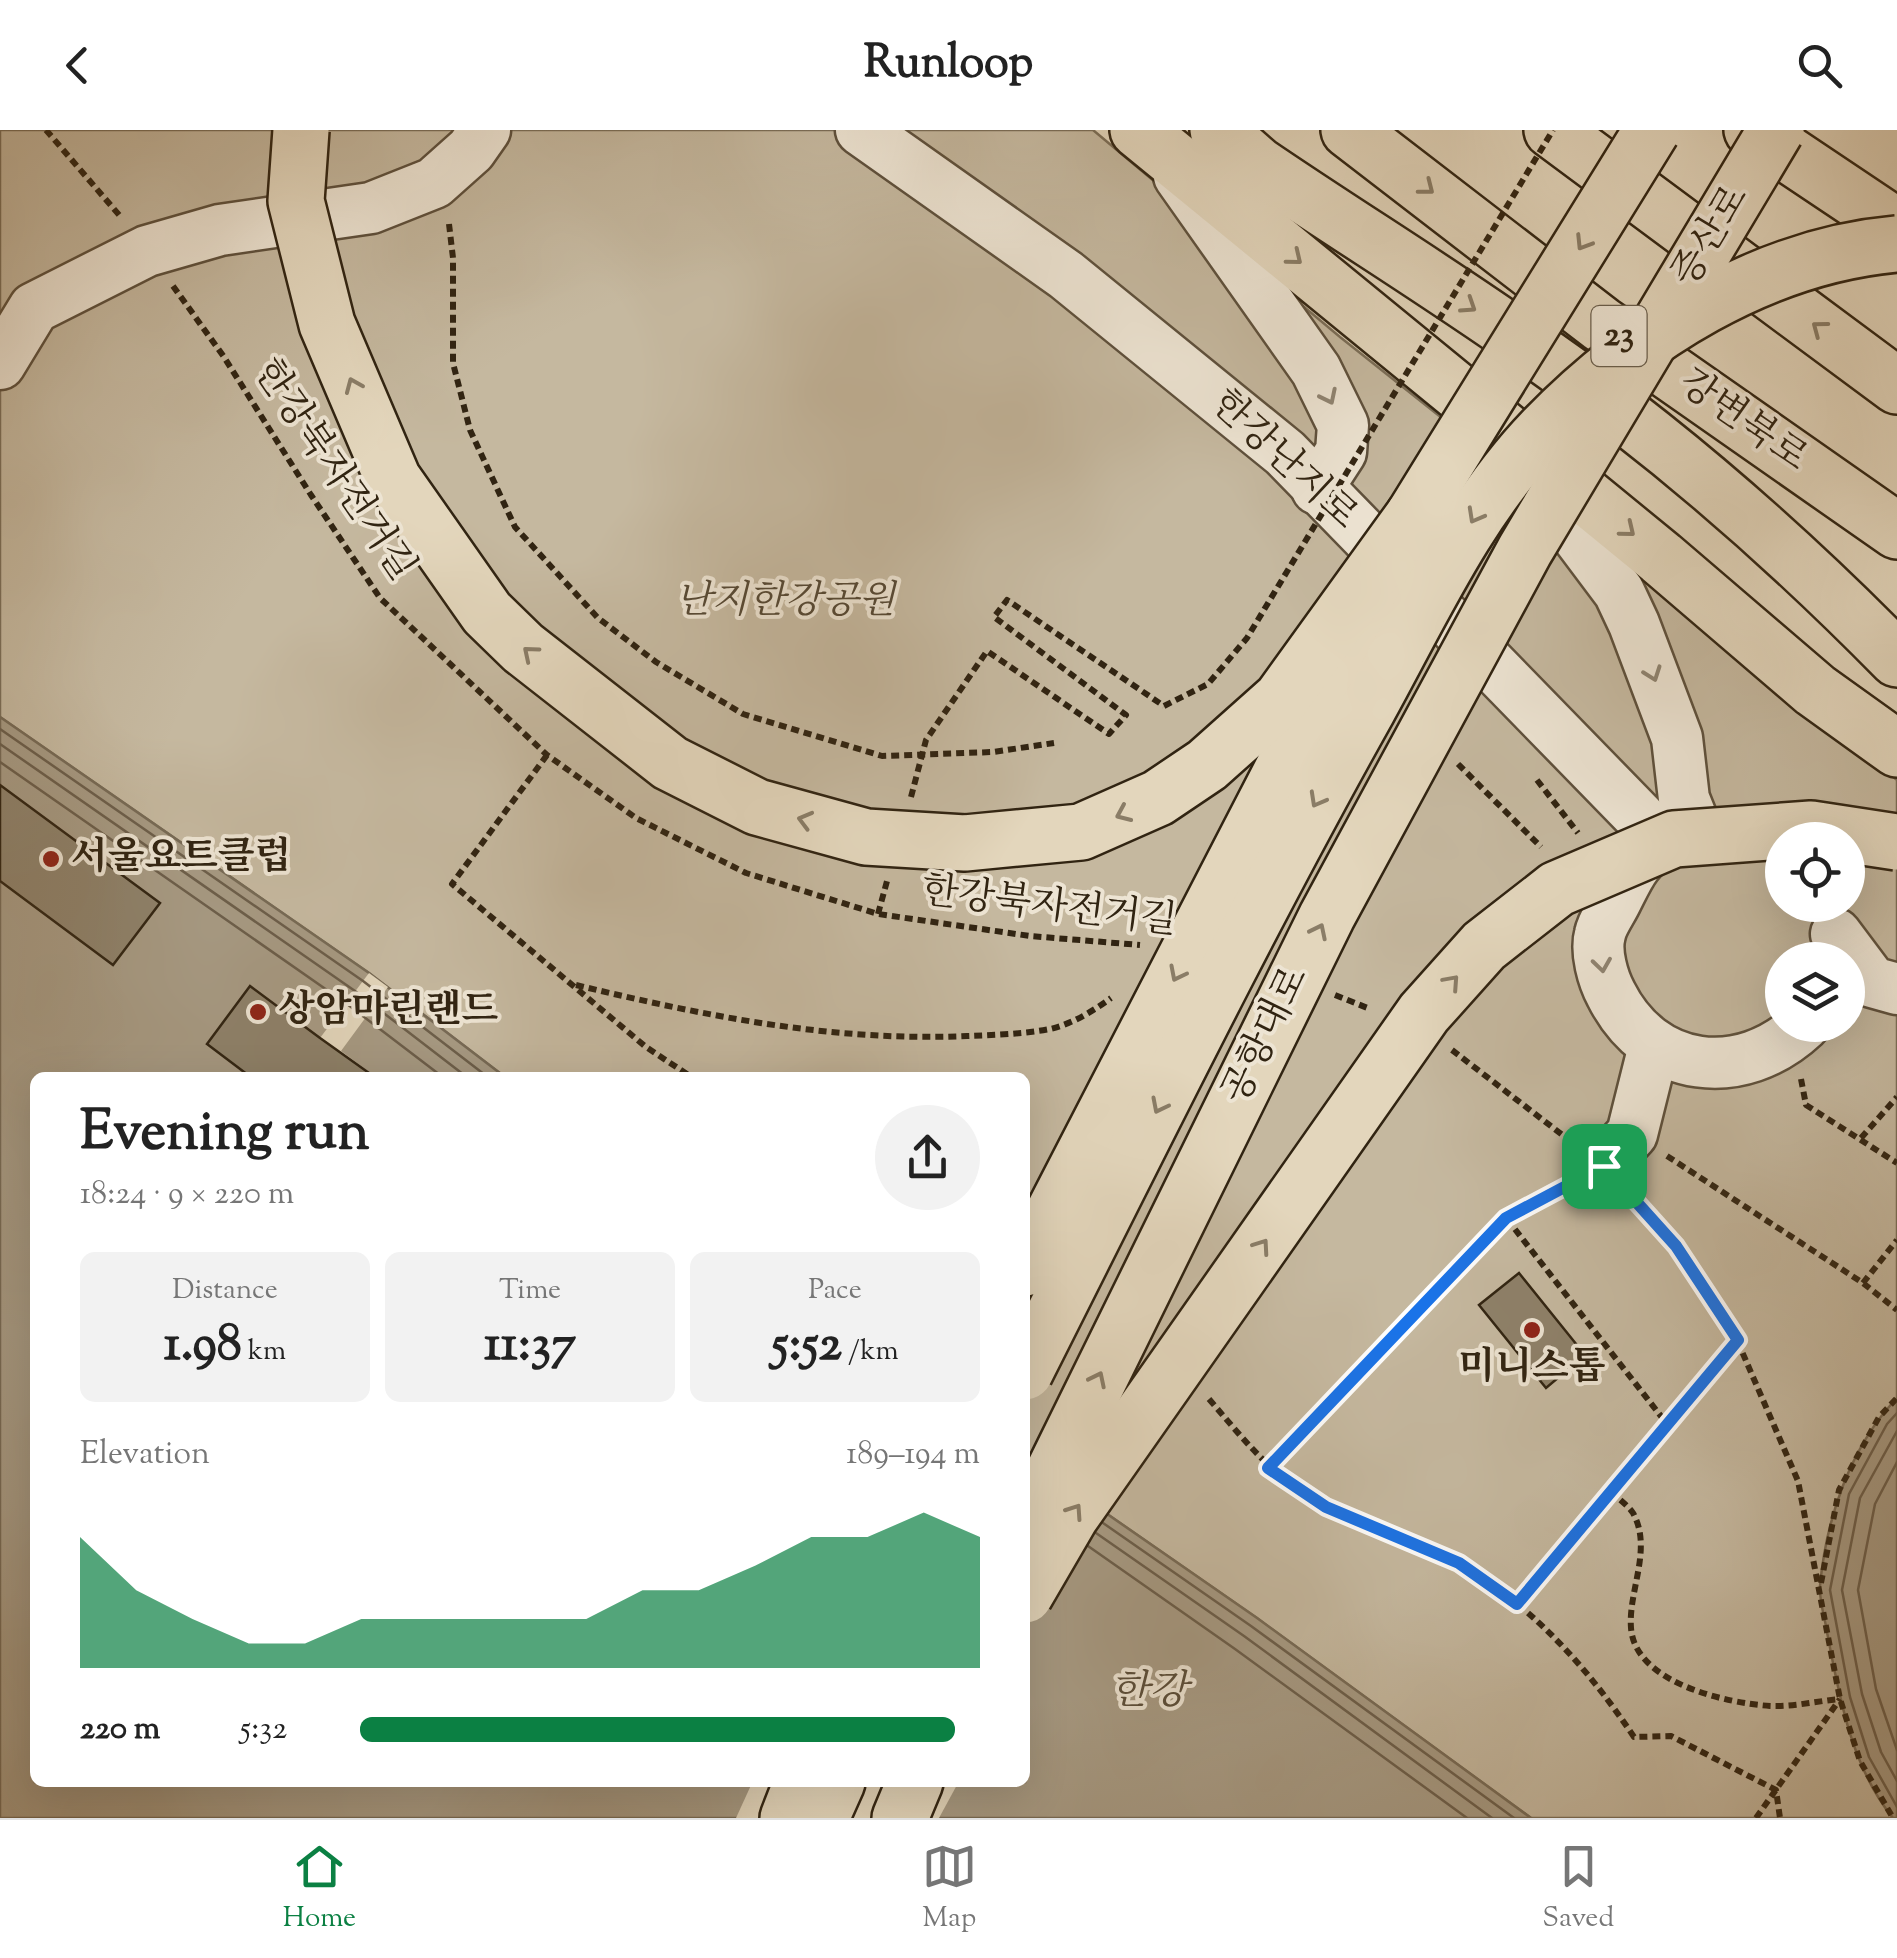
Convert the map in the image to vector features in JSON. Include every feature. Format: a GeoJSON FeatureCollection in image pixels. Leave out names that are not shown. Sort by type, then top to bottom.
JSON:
{"type":"FeatureCollection","features":[{"type":"Feature","properties":{"kind":"main road"},"geometry":{"type":"LineString","coordinates":[[300,130],[296,201],[327,324],[393,478],[487,613],[523,648],[670,764],[757,808],[866,837],[965,843],[1081,832],[1158,798],[1207,765],[1281,699],[1414,515],[1652,130]]}},
{"type":"Feature","properties":{"kind":"main road"},"geometry":{"type":"LineString","coordinates":[[1218,130],[1258,165],[1540,353],[1698,473],[1813,573],[1897,659]]}},
{"type":"Feature","properties":{"kind":"main road","name":"강변북로"},"geometry":{"type":"LineString","coordinates":[[1349,130],[1602,324],[1897,531]]}},
{"type":"Feature","properties":{"kind":"main road"},"geometry":{"type":"LineString","coordinates":[[1552,130],[1897,386]]}},
{"type":"Feature","properties":{"kind":"main road"},"geometry":{"type":"LineString","coordinates":[[1752,130],[1897,228]]}},
{"type":"Feature","properties":{"kind":"main road","name":"증산로"},"geometry":{"type":"LineString","coordinates":[[1524,550],[1776,130]]}},
{"type":"Feature","properties":{"kind":"main road"},"geometry":{"type":"LineString","coordinates":[[1165,135],[1258,165]]}},
{"type":"Feature","properties":{"kind":"main road"},"geometry":{"type":"LineString","coordinates":[[1165,135],[1517,440],[1815,690],[1897,750]]}},
{"type":"Feature","properties":{"kind":"main road"},"geometry":{"type":"LineString","coordinates":[[1030,1362],[1282,863],[1484,500],[1544,430],[1612,366],[1664,330],[1736,289],[1798,266],[1897,244]]}},
{"type":"Feature","properties":{"kind":"main road"},"geometry":{"type":"LineString","coordinates":[[1030,1258],[1414,515]]}},
{"type":"Feature","properties":{"kind":"main road","name":"공항대로"},"geometry":{"type":"LineString","coordinates":[[1030,1520],[1327,916],[1524,550]]}},
{"type":"Feature","properties":{"kind":"main road"},"geometry":{"type":"LineString","coordinates":[[1030,1586],[1071,1516],[1424,1013],[1484,946],[1557,889],[1674,839],[1811,830],[1897,842]]}},
{"type":"Feature","properties":{"kind":"main road"},"geometry":{"type":"LineString","coordinates":[[788,1818],[800,1787]]}},
{"type":"Feature","properties":{"kind":"main road"},"geometry":{"type":"LineString","coordinates":[[821,1818],[835,1787]]}},
{"type":"Feature","properties":{"kind":"main road"},"geometry":{"type":"LineString","coordinates":[[900,1818],[913,1787]]}},
{"type":"Feature","properties":{"kind":"lane"},"geometry":{"type":"LineString","coordinates":[[0,364],[34,308],[148,251],[220,230],[370,208],[434,183],[486,130]]}},
{"type":"Feature","properties":{"kind":"lane","name":"한강난지로"},"geometry":{"type":"LineString","coordinates":[[862,130],[1066,275],[1286,453],[1317,489],[1680,835]]}},
{"type":"Feature","properties":{"kind":"lane"},"geometry":{"type":"LineString","coordinates":[[1165,135],[1316,370],[1343,425],[1341,452],[1317,489]]}},
{"type":"Feature","properties":{"kind":"lane"},"geometry":{"type":"LineString","coordinates":[[1517,440],[1568,524],[1619,592],[1634,624],[1677,738],[1684,799],[1680,835]]}},
{"type":"Feature","properties":{"kind":"lane"},"geometry":{"type":"LineString","coordinates":[[1765,838],[1733,829],[1680,835],[1636,860],[1599,936],[1604,979],[1622,1017],[1654,1046],[1695,1062],[1740,1062],[1785,1042]]}},
{"type":"Feature","properties":{"kind":"lane"},"geometry":{"type":"LineString","coordinates":[[1832,933],[1872,982],[1897,989]]}},
{"type":"Feature","properties":{"kind":"lane"},"geometry":{"type":"LineString","coordinates":[[1618,1150],[1654,1046]]}},
{"type":"Feature","properties":{"kind":"path","name":"한강북자전거길"},"geometry":{"type":"LineString","coordinates":[[46,130],[148,251],[224,357],[380,598],[547,755],[636,818],[746,873],[878,914],[1030,936],[1158,947]]}},
{"type":"Feature","properties":{"kind":"path"},"geometry":{"type":"LineString","coordinates":[[908,808],[926,740],[987,651],[1109,734],[1126,715],[994,617],[1006,600],[1164,706],[1208,684],[1247,638],[1552,130]]}},
{"type":"Feature","properties":{"kind":"path"},"geometry":{"type":"LineString","coordinates":[[443,175],[453,258],[453,363],[470,430],[515,527],[598,618],[656,662],[743,714],[882,756],[993,752],[1054,743]]}},
{"type":"Feature","properties":{"kind":"path"},"geometry":{"type":"LineString","coordinates":[[547,755],[452,884],[646,1047],[684,1072]]}},
{"type":"Feature","properties":{"kind":"path"},"geometry":{"type":"LineString","coordinates":[[1454,760],[1549,855]]}},
{"type":"Feature","properties":{"kind":"path"},"geometry":{"type":"LineString","coordinates":[[1530,772],[1579,833],[1564,844]]}},
{"type":"Feature","properties":{"kind":"path"},"geometry":{"type":"LineString","coordinates":[[878,914],[888,878]]}},
{"type":"Feature","properties":{"kind":"path"},"geometry":{"type":"LineString","coordinates":[[576,985],[684,1012],[792,1029],[900,1039],[1054,1028],[1093,1011],[1118,992]]}},
{"type":"Feature","properties":{"kind":"path"},"geometry":{"type":"LineString","coordinates":[[1328,992],[1380,1013]]}},
{"type":"Feature","properties":{"kind":"path"},"geometry":{"type":"LineString","coordinates":[[1800,1042],[1806,1104],[1897,1162]]}},
{"type":"Feature","properties":{"kind":"path"},"geometry":{"type":"LineString","coordinates":[[1447,1046],[1618,1150],[1863,1283],[1897,1310]]}},
{"type":"Feature","properties":{"kind":"path"},"geometry":{"type":"LineString","coordinates":[[1861,1138],[1897,1097]]}},
{"type":"Feature","properties":{"kind":"path"},"geometry":{"type":"LineString","coordinates":[[1268,1468],[1506,1218],[1618,1150]]}},
{"type":"Feature","properties":{"kind":"path"},"geometry":{"type":"LineString","coordinates":[[1618,1150],[1738,1340],[1798,1482],[1840,1699],[1860,1761],[1893,1818]]}},
{"type":"Feature","properties":{"kind":"path"},"geometry":{"type":"LineString","coordinates":[[1506,1218],[1667,1424]]}},
{"type":"Feature","properties":{"kind":"path"},"geometry":{"type":"LineString","coordinates":[[1863,1283],[1897,1240]]}},
{"type":"Feature","properties":{"kind":"path"},"geometry":{"type":"LineString","coordinates":[[1517,1604],[1738,1340]]}},
{"type":"Feature","properties":{"kind":"path"},"geometry":{"type":"LineString","coordinates":[[1203,1393],[1268,1468],[1326,1507],[1459,1563],[1517,1604],[1582,1665],[1634,1736],[1672,1736],[1776,1790]]}},
{"type":"Feature","properties":{"kind":"path"},"geometry":{"type":"LineString","coordinates":[[1820,1590],[1839,1490],[1879,1417],[1897,1398]]}},
{"type":"Feature","properties":{"kind":"path"},"geometry":{"type":"LineString","coordinates":[[1611,1491],[1632,1512],[1638,1532],[1640,1558],[1631,1634],[1646,1662],[1672,1680],[1709,1696],[1774,1706],[1840,1699]]}},
{"type":"Feature","properties":{"kind":"path"},"geometry":{"type":"LineString","coordinates":[[1756,1818],[1840,1699]]}},
{"type":"Feature","properties":{"kind":"path"},"geometry":{"type":"LineString","coordinates":[[1776,1790],[1780,1818]]}},
{"type":"Feature","properties":{"kind":"green space","name":"난지한강공원"},"geometry":{"type":"Polygon","coordinates":[[[0,130],[1093,130],[1340,337],[1897,780],[1897,1818],[1531,1818],[1257,1618],[1030,1460],[1030,1072],[498,1072],[369,973],[0,717],[0,130]]]}},
{"type":"Feature","properties":{"kind":"water","name":"한강"},"geometry":{"type":"Polygon","coordinates":[[[0,717],[369,973],[498,1072],[30,1072],[30,1787],[1030,1787],[1030,1460],[1257,1618],[1531,1818],[0,1818],[0,717]]]}},
{"type":"Feature","properties":{"kind":"water"},"geometry":{"type":"Polygon","coordinates":[[[1897,1398],[1897,1818],[1893,1818],[1867,1776],[1849,1730],[1820,1592],[1828,1535],[1843,1485],[1866,1439],[1897,1398]]]}},
{"type":"Feature","properties":{"kind":"pier","name":"상암마린랜드"},"geometry":{"type":"Polygon","coordinates":[[[369,973],[388,987],[341,1051],[369,1072],[245,1072],[207,1044],[250,986],[320,1038],[369,973]]]}},
{"type":"Feature","properties":{"kind":"pier"},"geometry":{"type":"Polygon","coordinates":[[[750,1787],[956,1787],[939,1818],[736,1818],[750,1787]]]}},
{"type":"Feature","properties":{"kind":"building","name":"서울요트클럽"},"geometry":{"type":"Polygon","coordinates":[[[0,785],[160,903],[113,965],[0,881],[0,785]]]}},
{"type":"Feature","properties":{"kind":"building","name":"상암마린랜드"},"geometry":{"type":"Polygon","coordinates":[[[250,986],[368,1072],[244,1072],[207,1044],[250,986]]]}},
{"type":"Feature","properties":{"kind":"building","name":"미니스톱"},"geometry":{"type":"Polygon","coordinates":[[[1519,1273],[1585,1355],[1546,1388],[1479,1305],[1519,1273]]]}},
{"type":"Feature","properties":{"kind":"place","name":"서울요트클럽"},"geometry":{"type":"Point","coordinates":[51,859]}},
{"type":"Feature","properties":{"kind":"place","name":"상암마린랜드"},"geometry":{"type":"Point","coordinates":[258,1012]}},
{"type":"Feature","properties":{"kind":"place","name":"미니스톱"},"geometry":{"type":"Point","coordinates":[1532,1330]}},
{"type":"Feature","properties":{"kind":"route"},"geometry":{"type":"LineString","coordinates":[[1604,1166],[1676,1246],[1738,1340],[1517,1604],[1459,1563],[1326,1507],[1268,1468],[1506,1218],[1604,1166]]}}]}
